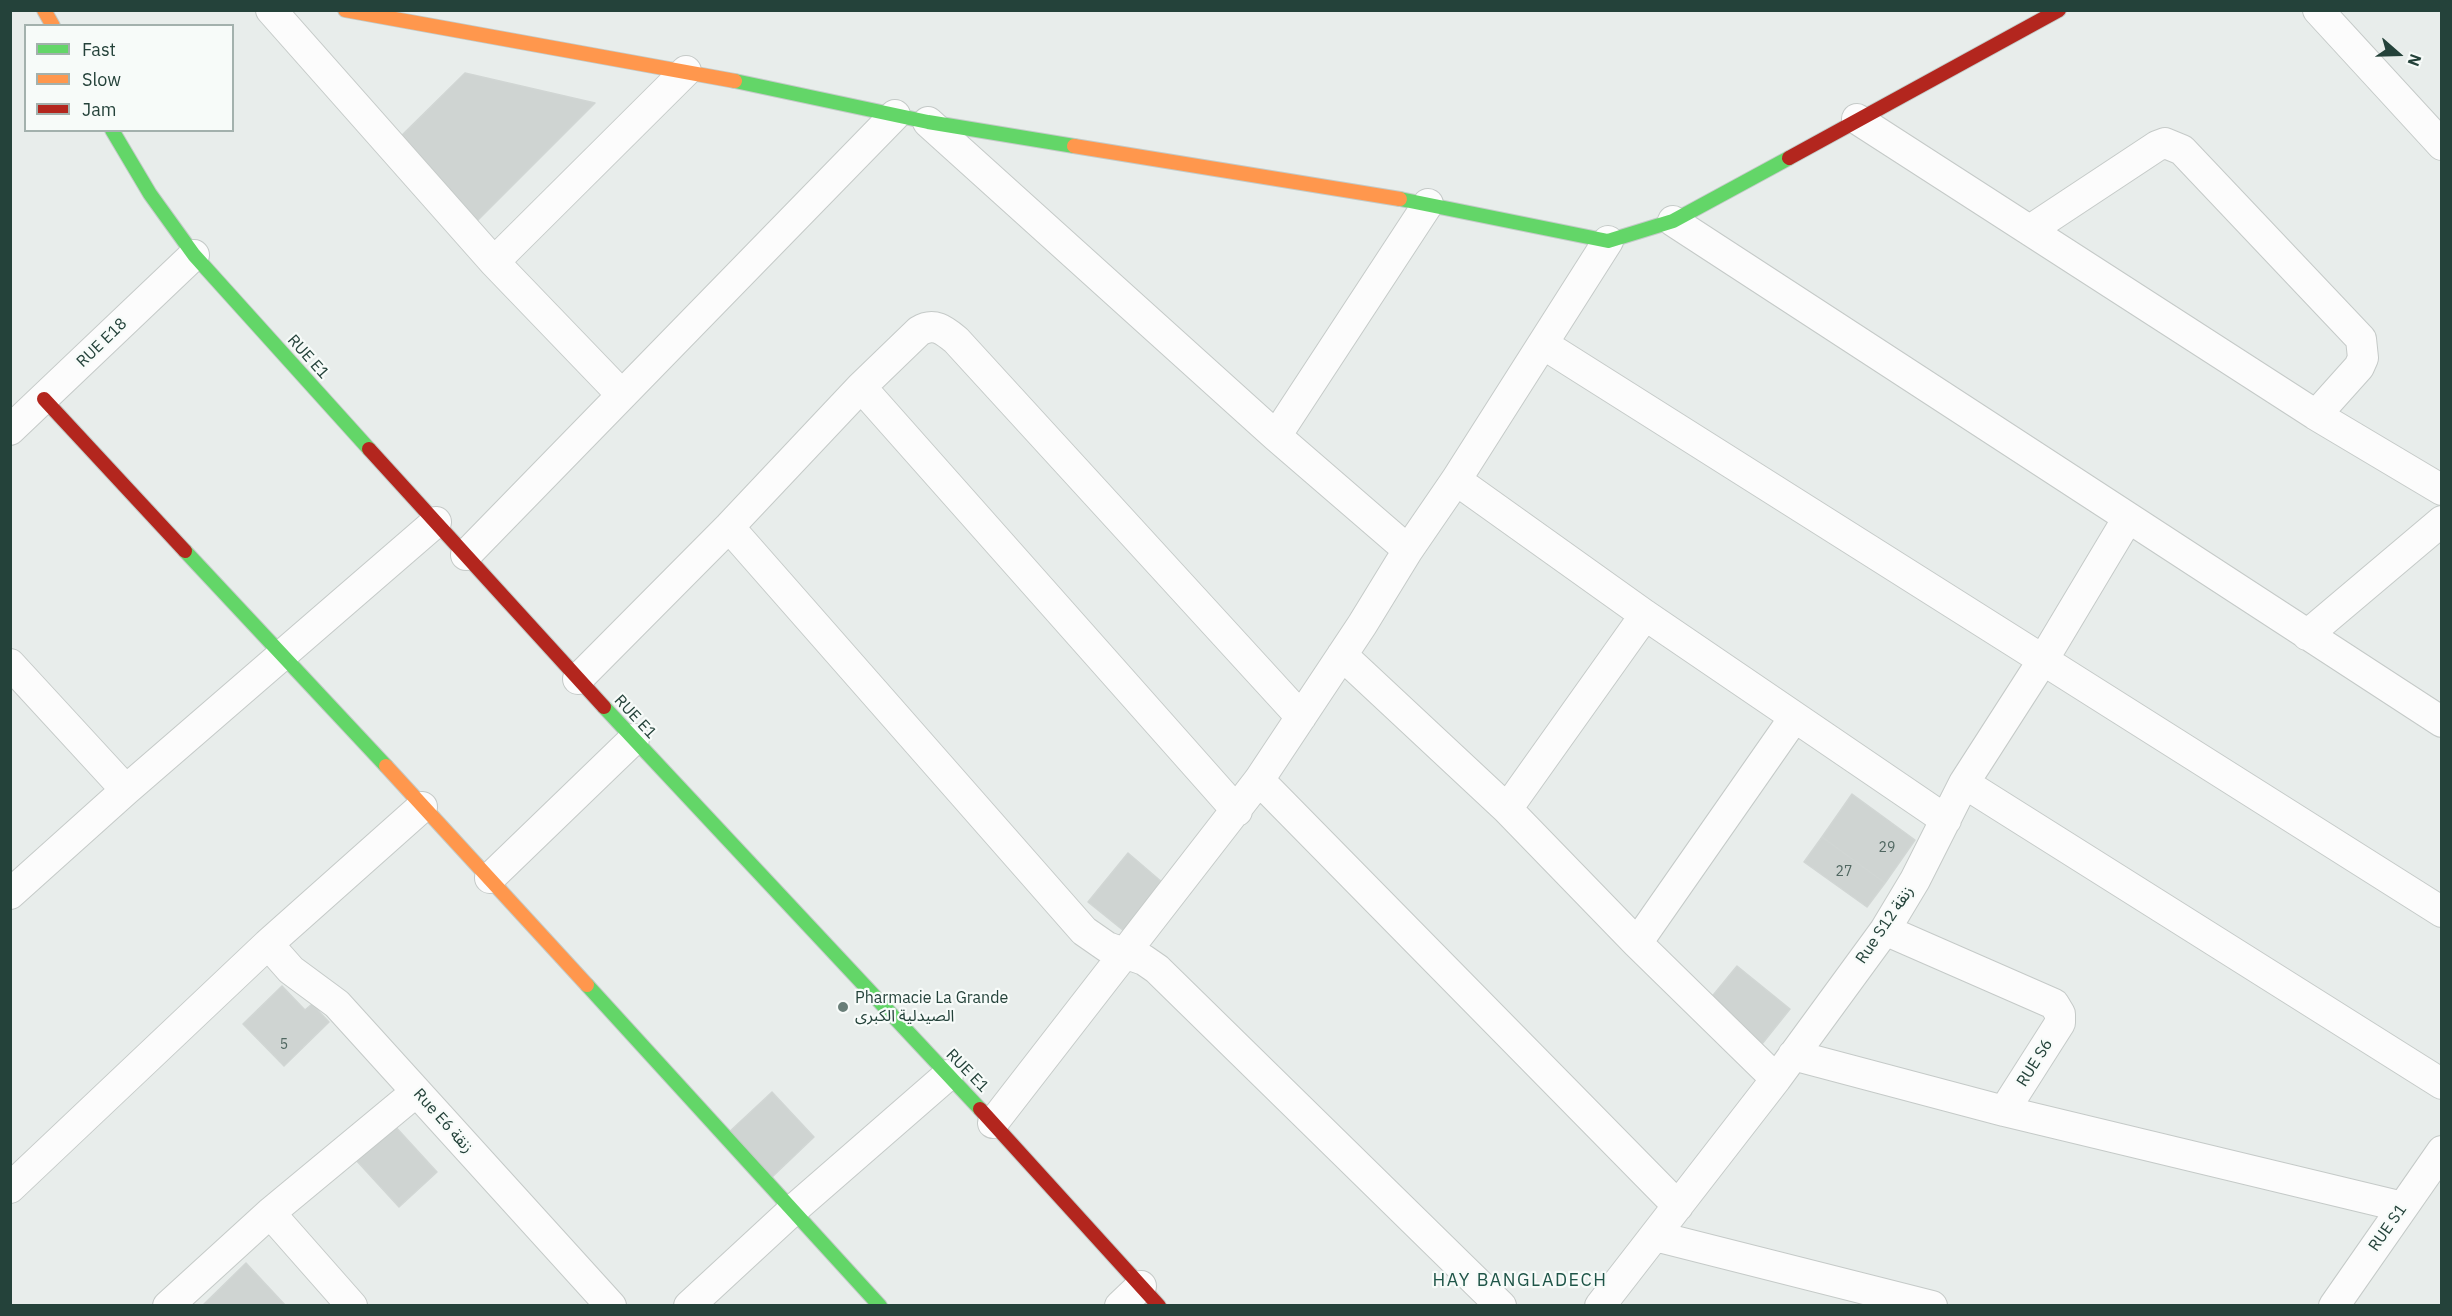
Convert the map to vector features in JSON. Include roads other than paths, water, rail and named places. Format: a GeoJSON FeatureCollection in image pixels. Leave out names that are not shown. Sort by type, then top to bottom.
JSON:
{"type":"FeatureCollection","features":[{"type":"Feature","properties":{"kind":"street"},"geometry":{"type":"LineString","coordinates":[[44,10],[51,24]]}},
{"type":"Feature","properties":{"kind":"street"},"geometry":{"type":"LineString","coordinates":[[271,10],[494,262],[622,395]]}},
{"type":"Feature","properties":{"kind":"street"},"geometry":{"type":"LineString","coordinates":[[345,10],[686,71],[928,122],[1428,204],[1608,241],[1673,220],[2059,10]]}},
{"type":"Feature","properties":{"kind":"street"},"geometry":{"type":"LineString","coordinates":[[2318,10],[2442,145]]}},
{"type":"Feature","properties":{"kind":"street"},"geometry":{"type":"LineString","coordinates":[[494,262],[686,71]]}},
{"type":"Feature","properties":{"kind":"street"},"geometry":{"type":"LineString","coordinates":[[466,555],[895,115]]}},
{"type":"Feature","properties":{"kind":"street"},"geometry":{"type":"LineString","coordinates":[[1857,119],[2316,415],[2442,490]]}},
{"type":"Feature","properties":{"kind":"street"},"geometry":{"type":"LineString","coordinates":[[928,122],[1276,436],[1408,550]]}},
{"type":"Feature","properties":{"kind":"street","name":"RUE E1"},"geometry":{"type":"LineString","coordinates":[[112,132],[150,194],[194,255],[634,740],[993,1123],[1140,1299]]}},
{"type":"Feature","properties":{"kind":"street"},"geometry":{"type":"LineString","coordinates":[[2030,230],[2157,146],[2165,143],[2182,150],[2361,339],[2363,358],[2359,367],[2316,415]]}},
{"type":"Feature","properties":{"kind":"street"},"geometry":{"type":"LineString","coordinates":[[1276,436],[1428,204]]}},
{"type":"Feature","properties":{"kind":"street"},"geometry":{"type":"LineString","coordinates":[[1673,220],[2442,722]]}},
{"type":"Feature","properties":{"kind":"street"},"geometry":{"type":"LineString","coordinates":[[993,1123],[1260,780],[1408,550],[1456,480],[1608,241]]}},
{"type":"Feature","properties":{"kind":"street","name":"RUE E18"},"geometry":{"type":"LineString","coordinates":[[10,430],[194,255]]}},
{"type":"Feature","properties":{"kind":"street"},"geometry":{"type":"LineString","coordinates":[[578,679],[729,527],[861,387],[920,331],[926,327],[935,326],[947,332],[1301,717]]}},
{"type":"Feature","properties":{"kind":"street"},"geometry":{"type":"LineString","coordinates":[[1543,344],[2442,912]]}},
{"type":"Feature","properties":{"kind":"street"},"geometry":{"type":"LineString","coordinates":[[861,387],[1237,811]]}},
{"type":"Feature","properties":{"kind":"street"},"geometry":{"type":"LineString","coordinates":[[44,399],[490,878],[880,1305]]}},
{"type":"Feature","properties":{"kind":"street"},"geometry":{"type":"LineString","coordinates":[[1456,480],[1645,615],[1946,820]]}},
{"type":"Feature","properties":{"kind":"street","name":"Rue S12 زنقة"},"geometry":{"type":"LineString","coordinates":[[1600,1305],[1776,1079],[1884,930],[1915,880],[1964,783],[2043,660],[2128,518]]}},
{"type":"Feature","properties":{"kind":"street"},"geometry":{"type":"LineString","coordinates":[[2307,635],[2442,521]]}},
{"type":"Feature","properties":{"kind":"street"},"geometry":{"type":"LineString","coordinates":[[10,894],[126,790],[436,522]]}},
{"type":"Feature","properties":{"kind":"street"},"geometry":{"type":"LineString","coordinates":[[729,527],[1084,932],[1107,947],[1144,960],[1157,969],[1501,1305]]}},
{"type":"Feature","properties":{"kind":"street"},"geometry":{"type":"LineString","coordinates":[[1507,809],[1645,615]]}},
{"type":"Feature","properties":{"kind":"street"},"geometry":{"type":"LineString","coordinates":[[1342,654],[1507,809],[1636,943],[1776,1079]]}},
{"type":"Feature","properties":{"kind":"street"},"geometry":{"type":"LineString","coordinates":[[10,664],[126,790]]}},
{"type":"Feature","properties":{"kind":"street"},"geometry":{"type":"LineString","coordinates":[[1636,943],[1794,718]]}},
{"type":"Feature","properties":{"kind":"street"},"geometry":{"type":"LineString","coordinates":[[490,878],[634,740]]}},
{"type":"Feature","properties":{"kind":"street"},"geometry":{"type":"LineString","coordinates":[[1260,780],[1678,1206]]}},
{"type":"Feature","properties":{"kind":"street"},"geometry":{"type":"LineString","coordinates":[[1964,783],[2442,1084]]}},
{"type":"Feature","properties":{"kind":"street"},"geometry":{"type":"LineString","coordinates":[[10,1188],[268,944],[422,807]]}},
{"type":"Feature","properties":{"kind":"street","name":"RUE S6"},"geometry":{"type":"LineString","coordinates":[[1884,930],[2054,1004],[2060,1014],[2060,1023],[2004,1111]]}},
{"type":"Feature","properties":{"kind":"street","name":"Rue E6 زنقة"},"geometry":{"type":"LineString","coordinates":[[268,944],[291,970],[338,1004],[611,1305]]}},
{"type":"Feature","properties":{"kind":"street"},"geometry":{"type":"LineString","coordinates":[[1793,1055],[2004,1111],[2403,1207]]}},
{"type":"Feature","properties":{"kind":"street"},"geometry":{"type":"LineString","coordinates":[[689,1305],[794,1209],[948,1075]]}},
{"type":"Feature","properties":{"kind":"street"},"geometry":{"type":"LineString","coordinates":[[168,1305],[270,1213],[416,1092]]}},
{"type":"Feature","properties":{"kind":"street","name":"RUE S1"},"geometry":{"type":"LineString","coordinates":[[2334,1305],[2442,1151]]}},
{"type":"Feature","properties":{"kind":"street"},"geometry":{"type":"LineString","coordinates":[[270,1213],[352,1305]]}},
{"type":"Feature","properties":{"kind":"street"},"geometry":{"type":"LineString","coordinates":[[1655,1236],[1932,1305]]}},
{"type":"Feature","properties":{"kind":"place","name":"Pharmacie La Grande الصيدلية الكبرى"},"geometry":{"type":"Point","coordinates":[843,1007]}},
{"type":"Feature","properties":{"kind":"district","name":"HAY BANGLADECH"},"geometry":{"type":"Point","coordinates":[1520,1281]}}]}
